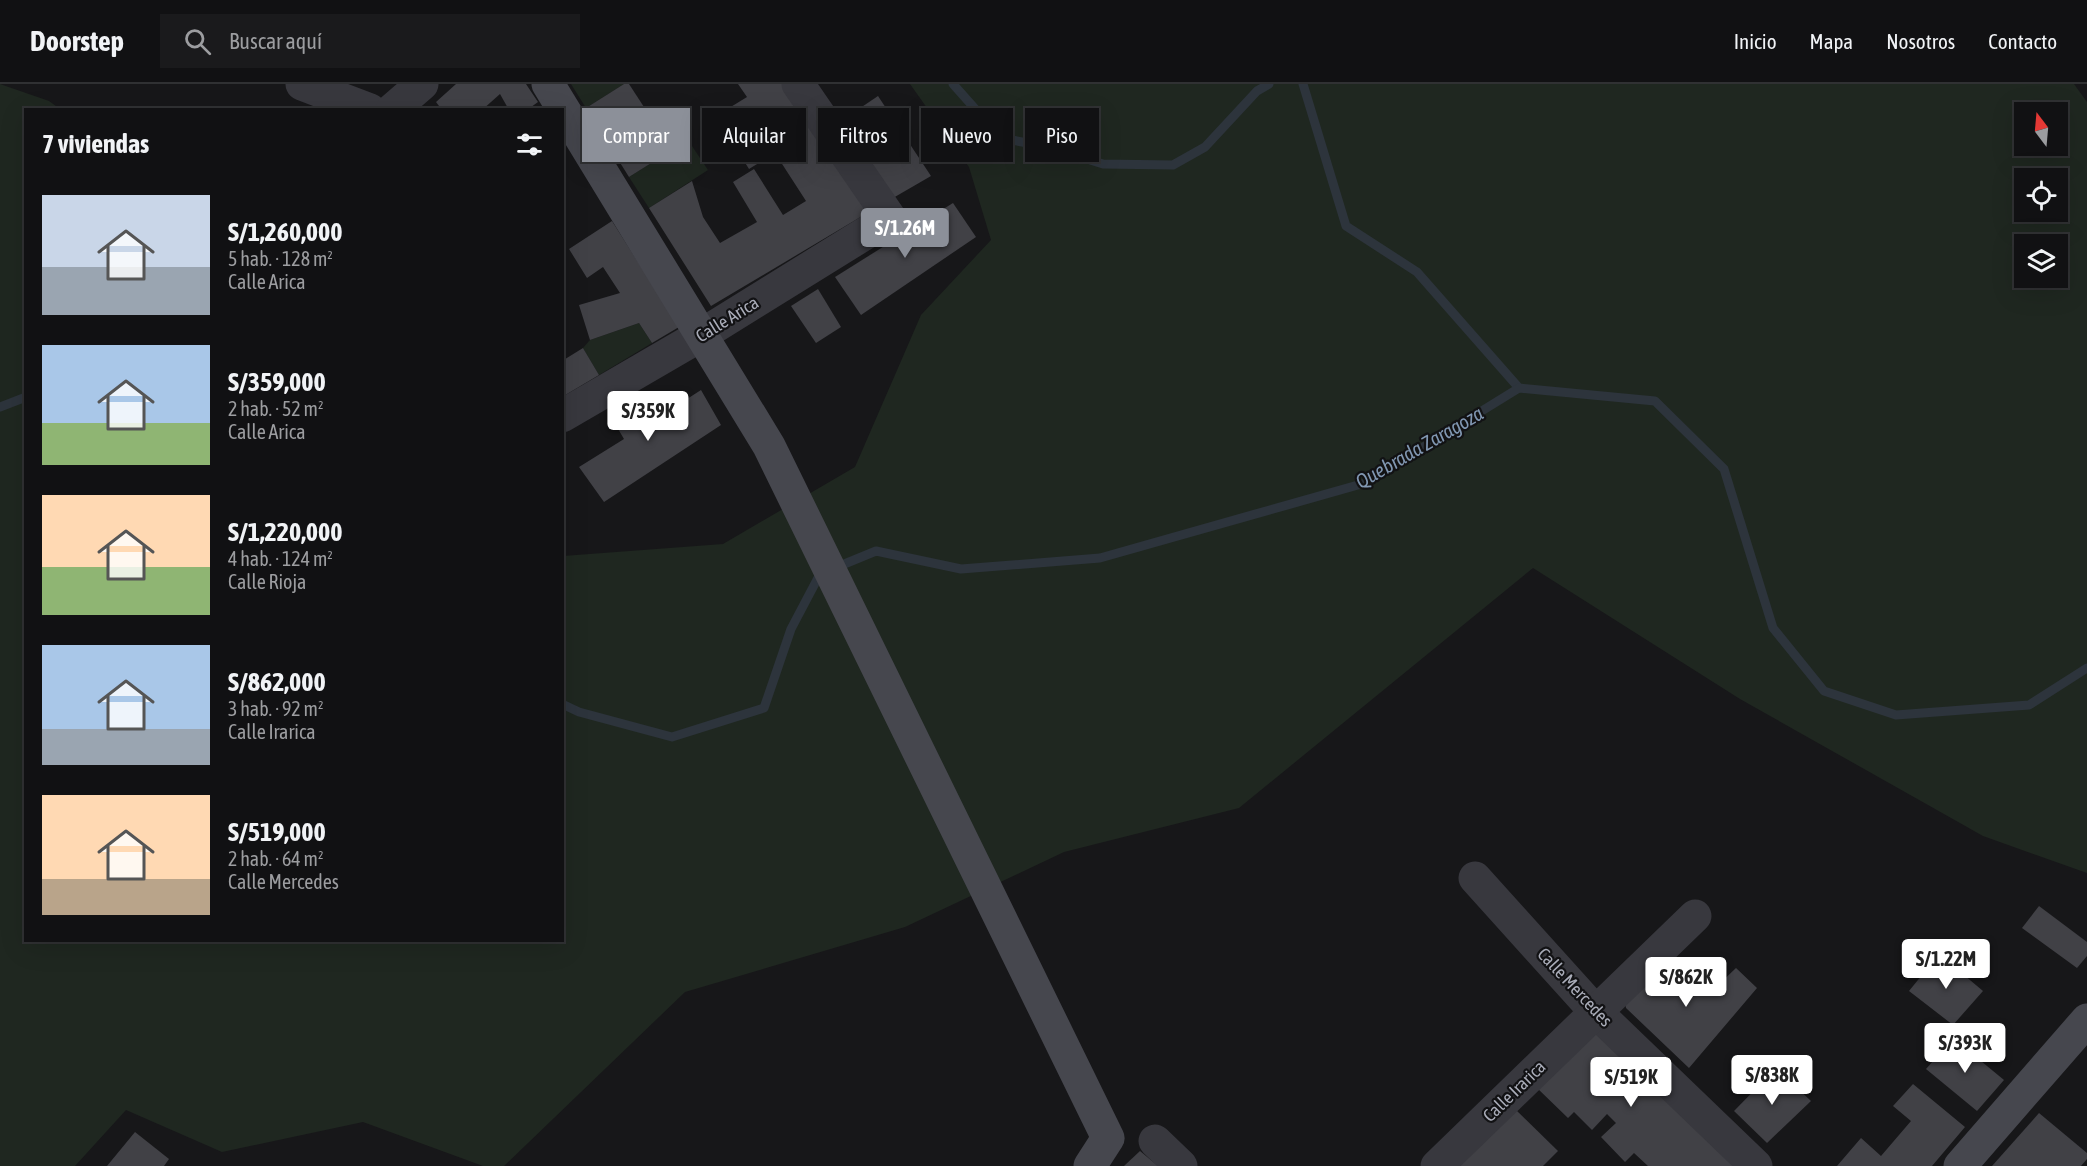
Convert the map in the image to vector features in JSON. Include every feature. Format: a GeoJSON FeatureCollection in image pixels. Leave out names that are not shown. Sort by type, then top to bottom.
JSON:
{"type":"FeatureCollection","features":[{"type":"Feature","properties":{"kind":"street"},"geometry":{"type":"LineString","coordinates":[[302,84],[365,108]]}},
{"type":"Feature","properties":{"kind":"street"},"geometry":{"type":"LineString","coordinates":[[394,108],[422,84]]}},
{"type":"Feature","properties":{"kind":"street"},"geometry":{"type":"LineString","coordinates":[[548,84],[563,108]]}},
{"type":"Feature","properties":{"kind":"street","name":"Calle Arica"},"geometry":{"type":"LineString","coordinates":[[564,415],[703,334],[890,218],[798,84]]}},
{"type":"Feature","properties":{"kind":"street"},"geometry":{"type":"LineString","coordinates":[[564,110],[703,334],[769,446],[1108,1138],[1090,1166]]}},
{"type":"Feature","properties":{"kind":"street","name":"Calle Mercedes"},"geometry":{"type":"LineString","coordinates":[[1475,878],[1595,1011],[1756,1166]]}},
{"type":"Feature","properties":{"kind":"street","name":"Calle Irarica"},"geometry":{"type":"LineString","coordinates":[[1437,1166],[1695,916]]}},
{"type":"Feature","properties":{"kind":"street"},"geometry":{"type":"LineString","coordinates":[[1960,1166],[2087,1020]]}},
{"type":"Feature","properties":{"kind":"street"},"geometry":{"type":"LineString","coordinates":[[1155,1141],[1181,1166]]}},
{"type":"Feature","properties":{"kind":"shaded area"},"geometry":{"type":"Polygon","coordinates":[[[0,84],[49,101],[59,108],[24,108],[24,942],[564,942],[564,556],[723,544],[855,467],[921,315],[991,240],[969,167],[965,162],[1013,162],[1013,108],[927,108],[910,84],[2074,84],[2087,102],[2087,873],[1983,836],[1740,699],[1533,568],[1239,808],[1064,852],[905,927],[685,992],[504,1166],[483,1166],[363,1122],[222,1152],[126,1110],[75,1166],[0,1166],[0,84]]]}},
{"type":"Feature","properties":{"kind":"shaded area"},"geometry":{"type":"Polygon","coordinates":[[[571,84],[624,84],[586,108],[571,84]]]}},
{"type":"Feature","properties":{"kind":"shaded area"},"geometry":{"type":"Polygon","coordinates":[[[690,143],[708,170],[649,208],[629,177],[653,162],[690,162],[690,143]]]}},
{"type":"Feature","properties":{"kind":"shaded area"},"geometry":{"type":"Polygon","coordinates":[[[639,323],[652,343],[599,375],[583,348],[590,340],[639,323]]]}},
{"type":"Feature","properties":{"kind":"building"},"geometry":{"type":"Polygon","coordinates":[[[456,84],[526,84],[538,102],[530,108],[508,108],[500,94],[484,108],[440,108],[436,102],[456,84]]]}},
{"type":"Feature","properties":{"kind":"building"},"geometry":{"type":"Polygon","coordinates":[[[624,84],[629,84],[645,108],[586,108],[624,84]]]}},
{"type":"Feature","properties":{"kind":"building"},"geometry":{"type":"Polygon","coordinates":[[[738,84],[782,84],[798,108],[729,108],[747,97],[738,84]]]}},
{"type":"Feature","properties":{"kind":"building"},"geometry":{"type":"Polygon","coordinates":[[[878,96],[886,108],[860,108],[878,96]]]}},
{"type":"Feature","properties":{"kind":"building"},"geometry":{"type":"Polygon","coordinates":[[[806,119],[818,137],[818,162],[835,162],[869,212],[711,306],[649,208],[692,181],[703,217],[720,243],[757,222],[733,182],[754,169],[783,215],[806,201],[781,162],[806,162],[806,119]]]}},
{"type":"Feature","properties":{"kind":"building"},"geometry":{"type":"Polygon","coordinates":[[[909,143],[931,176],[893,198],[869,162],[909,162],[909,143]]]}},
{"type":"Feature","properties":{"kind":"building"},"geometry":{"type":"Polygon","coordinates":[[[620,162],[653,162],[629,177],[620,162]]]}},
{"type":"Feature","properties":{"kind":"building"},"geometry":{"type":"Polygon","coordinates":[[[745,162],[760,162],[749,169],[745,162]]]}},
{"type":"Feature","properties":{"kind":"building"},"geometry":{"type":"Polygon","coordinates":[[[953,203],[976,237],[861,315],[835,277],[953,203]]]}},
{"type":"Feature","properties":{"kind":"building"},"geometry":{"type":"Polygon","coordinates":[[[612,221],[679,327],[652,343],[639,323],[590,340],[579,305],[620,293],[603,267],[587,278],[569,249],[612,221]]]}},
{"type":"Feature","properties":{"kind":"building"},"geometry":{"type":"Polygon","coordinates":[[[818,289],[841,327],[816,343],[791,306],[818,289]]]}},
{"type":"Feature","properties":{"kind":"building"},"geometry":{"type":"Polygon","coordinates":[[[583,348],[599,375],[564,396],[564,360],[583,348]]]}},
{"type":"Feature","properties":{"kind":"building"},"geometry":{"type":"Polygon","coordinates":[[[701,390],[721,425],[604,502],[579,467],[624,439],[608,412],[642,394],[656,419],[701,390]]]}},
{"type":"Feature","properties":{"kind":"building"},"geometry":{"type":"Polygon","coordinates":[[[2039,906],[2087,942],[2087,956],[2077,968],[2022,928],[2039,906]]]}},
{"type":"Feature","properties":{"kind":"building"},"geometry":{"type":"Polygon","coordinates":[[[1939,954],[1983,991],[1953,1025],[1909,991],[1939,954]]]}},
{"type":"Feature","properties":{"kind":"building"},"geometry":{"type":"Polygon","coordinates":[[[1661,959],[1683,978],[1689,972],[1712,991],[1736,968],[1757,988],[1689,1068],[1626,1008],[1624,998],[1661,959]]]}},
{"type":"Feature","properties":{"kind":"building"},"geometry":{"type":"Polygon","coordinates":[[[1604,1032],[1744,1166],[1648,1166],[1634,1153],[1625,1162],[1601,1137],[1616,1123],[1607,1114],[1592,1130],[1574,1112],[1568,1118],[1536,1087],[1590,1035],[1604,1032]]]}},
{"type":"Feature","properties":{"kind":"building"},"geometry":{"type":"Polygon","coordinates":[[[1953,1038],[2004,1080],[1977,1111],[1926,1069],[1953,1038]]]}},
{"type":"Feature","properties":{"kind":"building"},"geometry":{"type":"Polygon","coordinates":[[[1776,1068],[1811,1101],[1767,1143],[1734,1111],[1776,1068]]]}},
{"type":"Feature","properties":{"kind":"building"},"geometry":{"type":"Polygon","coordinates":[[[1913,1084],[1965,1127],[1932,1166],[1837,1166],[1861,1138],[1881,1156],[1911,1121],[1893,1106],[1913,1084]]]}},
{"type":"Feature","properties":{"kind":"building"},"geometry":{"type":"Polygon","coordinates":[[[1514,1108],[1558,1151],[1543,1166],[1453,1166],[1514,1108]]]}},
{"type":"Feature","properties":{"kind":"building"},"geometry":{"type":"Polygon","coordinates":[[[2039,1113],[2087,1153],[2087,1159],[2081,1166],[1992,1166],[2039,1113]]]}},
{"type":"Feature","properties":{"kind":"building"},"geometry":{"type":"Polygon","coordinates":[[[135,1132],[169,1159],[164,1166],[107,1166],[135,1132]]]}},
{"type":"Feature","properties":{"kind":"building"},"geometry":{"type":"Polygon","coordinates":[[[1140,1151],[1158,1166],[1124,1166],[1140,1151]]]}},
{"type":"Feature","properties":{"kind":"waterway"},"geometry":{"type":"LineString","coordinates":[[953,84],[1001,138],[1049,147],[1103,164],[1173,165],[1205,147],[1257,91],[1269,84]]}},
{"type":"Feature","properties":{"kind":"waterway"},"geometry":{"type":"LineString","coordinates":[[1303,84],[1346,226],[1417,272],[1519,388]]}},
{"type":"Feature","properties":{"kind":"waterway","name":"Quebrada Zaragoza"},"geometry":{"type":"LineString","coordinates":[[564,705],[579,712],[672,737],[764,708],[791,629],[820,574],[876,551],[961,569],[1100,558],[1365,483],[1519,388],[1655,401],[1724,469],[1773,628],[1824,691],[1896,715],[2029,705],[2087,668]]}},
{"type":"Feature","properties":{"kind":"waterway","name":"Quebrada Zaragoza"},"geometry":{"type":"LineString","coordinates":[[0,407],[24,398]]}}]}
